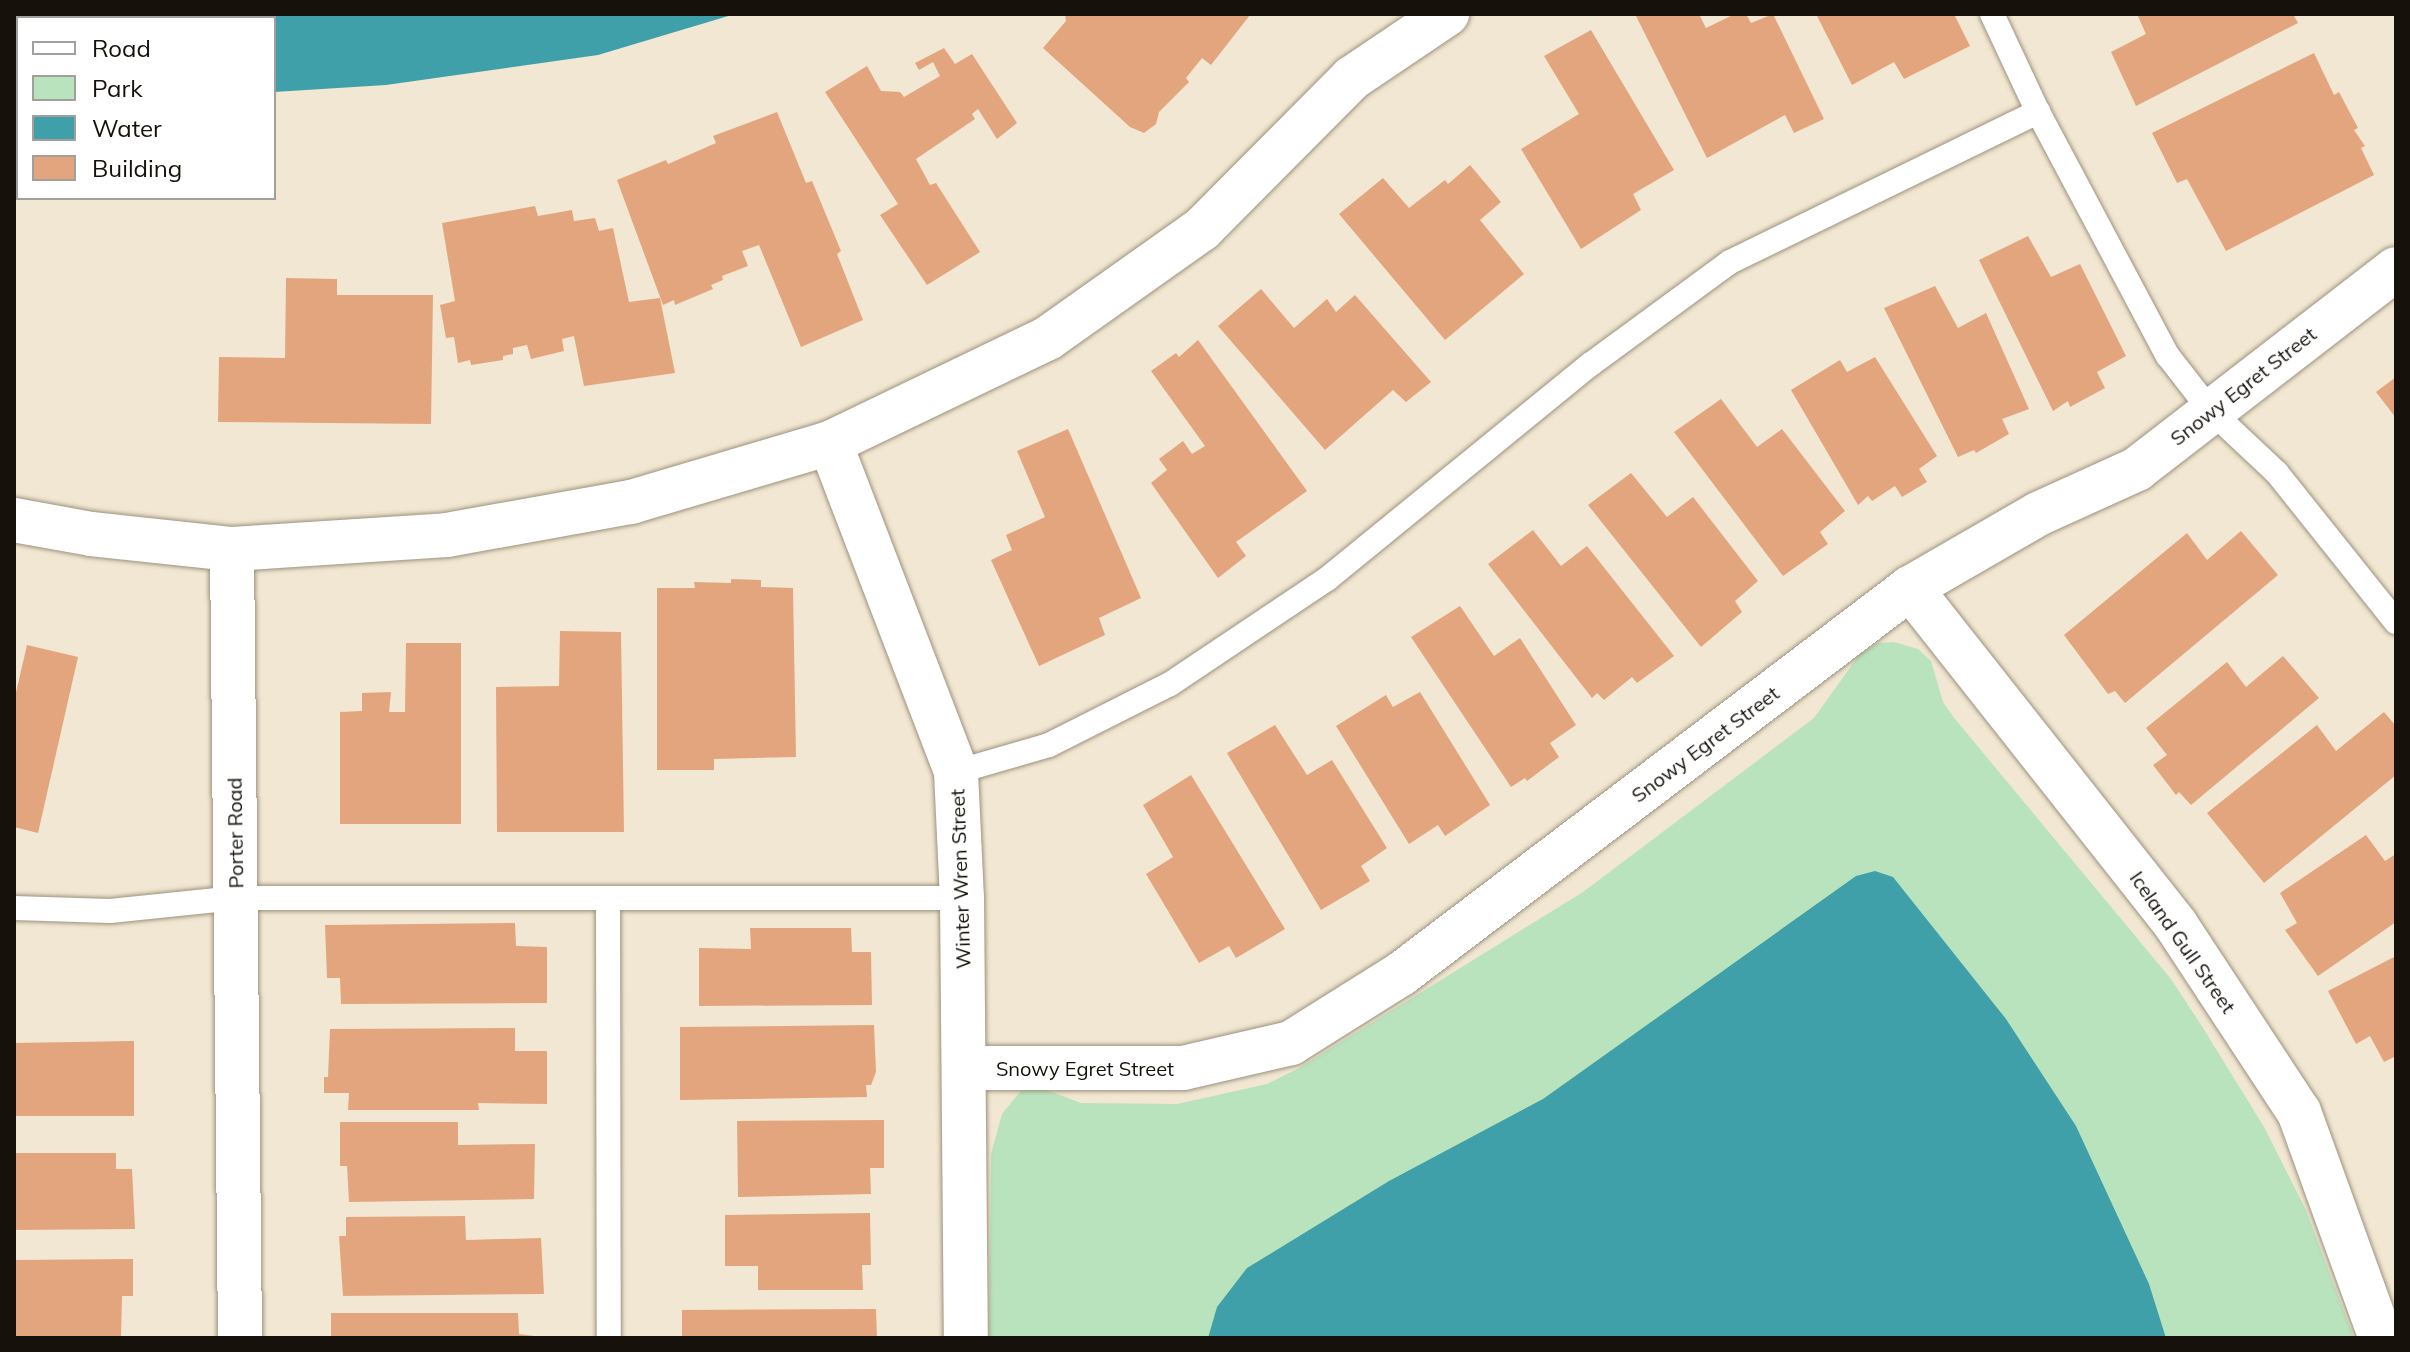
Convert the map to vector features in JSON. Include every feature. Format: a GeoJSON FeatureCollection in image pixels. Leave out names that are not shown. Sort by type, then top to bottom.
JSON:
{"type":"FeatureCollection","features":[{"type":"Feature","properties":{"kind":"street"},"geometry":{"type":"LineString","coordinates":[[14,520],[91,534],[232,549],[447,535],[631,502],[830,443],[1048,338],[1202,229],[1352,78],[1447,14]]}},
{"type":"Feature","properties":{"kind":"street","name":"Snowy Egret Street"},"geometry":{"type":"LineString","coordinates":[[964,1068],[1183,1068],[1291,1043],[1401,974],[1910,588],[2038,514],[2137,469],[2396,269]]}},
{"type":"Feature","properties":{"kind":"street","name":"Winter Wren Street"},"geometry":{"type":"LineString","coordinates":[[830,443],[956,772],[962,898],[966,1338]]}},
{"type":"Feature","properties":{"kind":"street","name":"Porter Road"},"geometry":{"type":"LineString","coordinates":[[232,549],[240,1338]]}},
{"type":"Feature","properties":{"kind":"street","name":"Iceland Gull Street"},"geometry":{"type":"LineString","coordinates":[[1910,588],[2176,925],[2299,1112],[2381,1338]]}},
{"type":"Feature","properties":{"kind":"lane"},"geometry":{"type":"LineString","coordinates":[[1992,14],[2038,112],[2168,356],[2210,410],[2277,473],[2396,622]]}},
{"type":"Feature","properties":{"kind":"lane"},"geometry":{"type":"LineString","coordinates":[[956,772],[1049,745],[1170,684],[1327,579],[1591,364],[1730,262],[2038,112]]}},
{"type":"Feature","properties":{"kind":"lane"},"geometry":{"type":"LineString","coordinates":[[14,908],[110,911],[236,898],[962,898]]}},
{"type":"Feature","properties":{"kind":"lane"},"geometry":{"type":"LineString","coordinates":[[608,898],[609,1338]]}},
{"type":"Feature","properties":{"kind":"green space"},"geometry":{"type":"Polygon","coordinates":[[[1894,642],[1918,649],[1931,661],[1943,702],[1955,719],[2171,979],[2264,1127],[2306,1210],[2354,1338],[989,1338],[991,1154],[1002,1114],[1023,1088],[1039,1087],[1081,1103],[1177,1104],[1267,1084],[1299,1068],[1583,892],[1814,718],[1859,655],[1878,643],[1894,642]]]}},
{"type":"Feature","properties":{"kind":"water"},"geometry":{"type":"Polygon","coordinates":[[[14,14],[735,14],[598,55],[386,85],[276,92],[276,16],[16,16],[14,109],[14,14]]]}},
{"type":"Feature","properties":{"kind":"water"},"geometry":{"type":"Polygon","coordinates":[[[1875,871],[1893,877],[2006,1019],[2076,1126],[2149,1284],[2166,1338],[1208,1338],[1217,1307],[1247,1268],[1389,1181],[1543,1099],[1856,876],[1875,871]]]}},
{"type":"Feature","properties":{"kind":"building"},"geometry":{"type":"Polygon","coordinates":[[[1065,14],[1250,15],[1211,65],[1202,58],[1186,78],[1189,82],[1159,112],[1156,124],[1144,133],[1130,127],[1043,48],[1066,21],[1065,14]]]}},
{"type":"Feature","properties":{"kind":"building"},"geometry":{"type":"Polygon","coordinates":[[[1635,14],[1699,14],[1706,28],[1735,14],[1746,14],[1751,23],[1773,14],[1824,119],[1794,133],[1785,115],[1707,158],[1635,14]]]}},
{"type":"Feature","properties":{"kind":"building"},"geometry":{"type":"Polygon","coordinates":[[[1816,14],[1954,14],[1970,46],[1904,79],[1894,62],[1852,85],[1816,14]]]}},
{"type":"Feature","properties":{"kind":"building"},"geometry":{"type":"Polygon","coordinates":[[[2137,14],[2293,14],[2298,23],[2136,106],[2111,52],[2146,34],[2137,14]]]}},
{"type":"Feature","properties":{"kind":"building"},"geometry":{"type":"Polygon","coordinates":[[[1591,30],[1674,170],[1633,194],[1641,210],[1581,249],[1521,149],[1579,114],[1544,56],[1591,30]]]}},
{"type":"Feature","properties":{"kind":"building"},"geometry":{"type":"Polygon","coordinates":[[[944,48],[955,64],[972,54],[1017,123],[997,139],[978,109],[972,114],[975,119],[916,159],[930,185],[936,183],[980,252],[927,285],[880,215],[898,204],[825,92],[867,66],[881,91],[900,92],[904,97],[940,76],[933,62],[919,70],[915,63],[944,48]]]}},
{"type":"Feature","properties":{"kind":"building"},"geometry":{"type":"Polygon","coordinates":[[[2314,53],[2334,95],[2339,92],[2358,128],[2354,130],[2365,146],[2361,148],[2374,175],[2226,251],[2187,179],[2177,183],[2152,133],[2314,53]]]}},
{"type":"Feature","properties":{"kind":"building"},"geometry":{"type":"Polygon","coordinates":[[[777,112],[806,183],[812,181],[841,251],[837,254],[863,320],[801,347],[759,245],[742,251],[748,266],[722,276],[723,280],[711,285],[713,289],[675,305],[674,300],[663,305],[617,180],[666,160],[668,164],[716,143],[713,136],[777,112]]]}},
{"type":"Feature","properties":{"kind":"building"},"geometry":{"type":"Polygon","coordinates":[[[1470,165],[1501,202],[1480,220],[1524,274],[1445,340],[1339,214],[1383,178],[1409,208],[1445,180],[1448,184],[1470,165]]]}},
{"type":"Feature","properties":{"kind":"building"},"geometry":{"type":"Polygon","coordinates":[[[535,206],[538,216],[572,210],[574,221],[595,218],[599,231],[613,228],[629,302],[660,298],[675,373],[584,386],[574,336],[562,339],[564,351],[531,359],[527,345],[513,348],[513,354],[503,356],[503,360],[471,365],[470,360],[458,363],[454,337],[446,338],[440,305],[455,301],[442,223],[535,206]]]}},
{"type":"Feature","properties":{"kind":"building"},"geometry":{"type":"Polygon","coordinates":[[[2028,236],[2051,277],[2080,264],[2126,356],[2097,372],[2105,388],[2070,407],[2068,401],[2053,411],[1979,260],[2028,236]]]}},
{"type":"Feature","properties":{"kind":"building"},"geometry":{"type":"Polygon","coordinates":[[[286,278],[337,279],[337,295],[433,295],[431,424],[218,422],[219,357],[285,358],[286,278]]]}},
{"type":"Feature","properties":{"kind":"building"},"geometry":{"type":"Polygon","coordinates":[[[1935,286],[1958,328],[1986,313],[2029,409],[2002,419],[2009,434],[1976,453],[1974,450],[1958,457],[1884,308],[1935,286]]]}},
{"type":"Feature","properties":{"kind":"building"},"geometry":{"type":"Polygon","coordinates":[[[1261,289],[1294,328],[1327,299],[1336,312],[1355,295],[1431,382],[1406,402],[1393,390],[1325,450],[1218,326],[1261,289]]]}},
{"type":"Feature","properties":{"kind":"building"},"geometry":{"type":"Polygon","coordinates":[[[1198,340],[1307,491],[1236,542],[1246,556],[1218,578],[1151,483],[1167,470],[1159,459],[1183,441],[1192,454],[1205,446],[1151,371],[1176,353],[1179,357],[1198,340]]]}},
{"type":"Feature","properties":{"kind":"building"},"geometry":{"type":"Polygon","coordinates":[[[1875,357],[1937,456],[1919,469],[1927,482],[1902,497],[1895,486],[1872,501],[1868,496],[1858,505],[1791,390],[1840,360],[1847,372],[1875,357]]]}},
{"type":"Feature","properties":{"kind":"building"},"geometry":{"type":"Polygon","coordinates":[[[2396,377],[2396,418],[2376,392],[2396,377]]]}},
{"type":"Feature","properties":{"kind":"building"},"geometry":{"type":"Polygon","coordinates":[[[1721,399],[1757,447],[1782,429],[1845,511],[1820,532],[1828,544],[1783,576],[1674,432],[1721,399]]]}},
{"type":"Feature","properties":{"kind":"building"},"geometry":{"type":"Polygon","coordinates":[[[1068,429],[1141,598],[1099,618],[1105,635],[1039,666],[991,560],[1012,550],[1006,535],[1045,517],[1017,451],[1068,429]]]}},
{"type":"Feature","properties":{"kind":"building"},"geometry":{"type":"Polygon","coordinates":[[[1631,473],[1667,517],[1693,497],[1758,581],[1735,601],[1742,612],[1701,647],[1588,505],[1631,473]]]}},
{"type":"Feature","properties":{"kind":"building"},"geometry":{"type":"Polygon","coordinates":[[[1533,530],[1561,566],[1587,546],[1674,656],[1637,683],[1632,677],[1604,700],[1597,693],[1592,698],[1488,564],[1533,530]]]}},
{"type":"Feature","properties":{"kind":"building"},"geometry":{"type":"Polygon","coordinates":[[[2241,531],[2278,575],[2125,703],[2115,691],[2108,694],[2064,635],[2187,533],[2207,560],[2241,531]]]}},
{"type":"Feature","properties":{"kind":"building"},"geometry":{"type":"Polygon","coordinates":[[[731,579],[761,580],[761,587],[793,588],[796,757],[714,759],[714,770],[657,770],[657,588],[695,588],[694,582],[731,583],[731,579]]]}},
{"type":"Feature","properties":{"kind":"building"},"geometry":{"type":"Polygon","coordinates":[[[1460,606],[1494,656],[1520,638],[1576,725],[1550,743],[1559,757],[1527,781],[1525,778],[1511,787],[1411,637],[1460,606]]]}},
{"type":"Feature","properties":{"kind":"building"},"geometry":{"type":"Polygon","coordinates":[[[560,631],[621,632],[624,832],[497,832],[496,687],[559,686],[560,631]]]}},
{"type":"Feature","properties":{"kind":"building"},"geometry":{"type":"Polygon","coordinates":[[[406,643],[461,643],[461,824],[340,824],[340,712],[362,711],[362,693],[391,692],[389,712],[405,712],[406,643]]]}},
{"type":"Feature","properties":{"kind":"building"},"geometry":{"type":"Polygon","coordinates":[[[27,645],[78,657],[38,833],[14,827],[14,701],[27,645]]]}},
{"type":"Feature","properties":{"kind":"building"},"geometry":{"type":"Polygon","coordinates":[[[2283,656],[2319,698],[2191,805],[2179,792],[2176,795],[2153,765],[2167,755],[2146,728],[2227,662],[2246,687],[2283,656]]]}},
{"type":"Feature","properties":{"kind":"building"},"geometry":{"type":"Polygon","coordinates":[[[1420,692],[1490,805],[1445,836],[1438,825],[1409,844],[1336,726],[1386,695],[1393,707],[1420,692]]]}},
{"type":"Feature","properties":{"kind":"building"},"geometry":{"type":"Polygon","coordinates":[[[2384,712],[2396,726],[2396,775],[2264,883],[2207,813],[2317,725],[2336,751],[2384,712]]]}},
{"type":"Feature","properties":{"kind":"building"},"geometry":{"type":"Polygon","coordinates":[[[1275,725],[1307,775],[1332,760],[1387,848],[1361,866],[1370,881],[1321,910],[1227,753],[1275,725]]]}},
{"type":"Feature","properties":{"kind":"building"},"geometry":{"type":"Polygon","coordinates":[[[1191,775],[1285,929],[1236,958],[1229,946],[1199,963],[1146,874],[1173,857],[1143,805],[1191,775]]]}},
{"type":"Feature","properties":{"kind":"building"},"geometry":{"type":"Polygon","coordinates":[[[2366,835],[2385,861],[2396,854],[2396,922],[2318,976],[2285,930],[2297,923],[2280,893],[2366,835]]]}},
{"type":"Feature","properties":{"kind":"building"},"geometry":{"type":"Polygon","coordinates":[[[515,923],[516,946],[547,947],[547,1003],[341,1004],[340,978],[327,978],[325,925],[515,923]]]}},
{"type":"Feature","properties":{"kind":"building"},"geometry":{"type":"Polygon","coordinates":[[[750,928],[851,928],[852,952],[871,952],[872,1005],[699,1006],[699,948],[751,949],[750,928]]]}},
{"type":"Feature","properties":{"kind":"building"},"geometry":{"type":"Polygon","coordinates":[[[2396,956],[2396,1056],[2384,1062],[2370,1036],[2356,1044],[2328,991],[2396,956]]]}},
{"type":"Feature","properties":{"kind":"building"},"geometry":{"type":"Polygon","coordinates":[[[874,1025],[876,1072],[871,1085],[866,1085],[867,1097],[680,1100],[680,1027],[874,1025]]]}},
{"type":"Feature","properties":{"kind":"building"},"geometry":{"type":"Polygon","coordinates":[[[515,1028],[515,1051],[547,1051],[547,1104],[478,1103],[479,1110],[348,1110],[349,1093],[324,1093],[324,1077],[328,1077],[330,1029],[515,1028]]]}},
{"type":"Feature","properties":{"kind":"building"},"geometry":{"type":"Polygon","coordinates":[[[134,1041],[134,1116],[14,1116],[14,1043],[134,1041]]]}},
{"type":"Feature","properties":{"kind":"building"},"geometry":{"type":"Polygon","coordinates":[[[884,1120],[884,1168],[870,1168],[871,1194],[738,1197],[737,1121],[884,1120]]]}},
{"type":"Feature","properties":{"kind":"building"},"geometry":{"type":"Polygon","coordinates":[[[340,1122],[458,1122],[458,1145],[535,1144],[534,1199],[349,1202],[347,1166],[340,1166],[340,1122]]]}},
{"type":"Feature","properties":{"kind":"building"},"geometry":{"type":"Polygon","coordinates":[[[14,1153],[116,1153],[116,1169],[132,1169],[135,1229],[14,1230],[14,1153]]]}},
{"type":"Feature","properties":{"kind":"building"},"geometry":{"type":"Polygon","coordinates":[[[870,1213],[871,1265],[862,1265],[863,1290],[758,1290],[758,1266],[725,1266],[725,1215],[870,1213]]]}},
{"type":"Feature","properties":{"kind":"building"},"geometry":{"type":"Polygon","coordinates":[[[465,1216],[466,1240],[541,1238],[544,1294],[343,1296],[339,1236],[346,1236],[346,1217],[465,1216]]]}},
{"type":"Feature","properties":{"kind":"building"},"geometry":{"type":"Polygon","coordinates":[[[133,1259],[133,1296],[122,1296],[121,1336],[14,1336],[14,1260],[133,1259]]]}},
{"type":"Feature","properties":{"kind":"building"},"geometry":{"type":"Polygon","coordinates":[[[876,1309],[877,1338],[682,1338],[682,1310],[876,1309]]]}},
{"type":"Feature","properties":{"kind":"building"},"geometry":{"type":"Polygon","coordinates":[[[331,1313],[518,1313],[519,1334],[549,1338],[331,1338],[331,1313]]]}}]}
